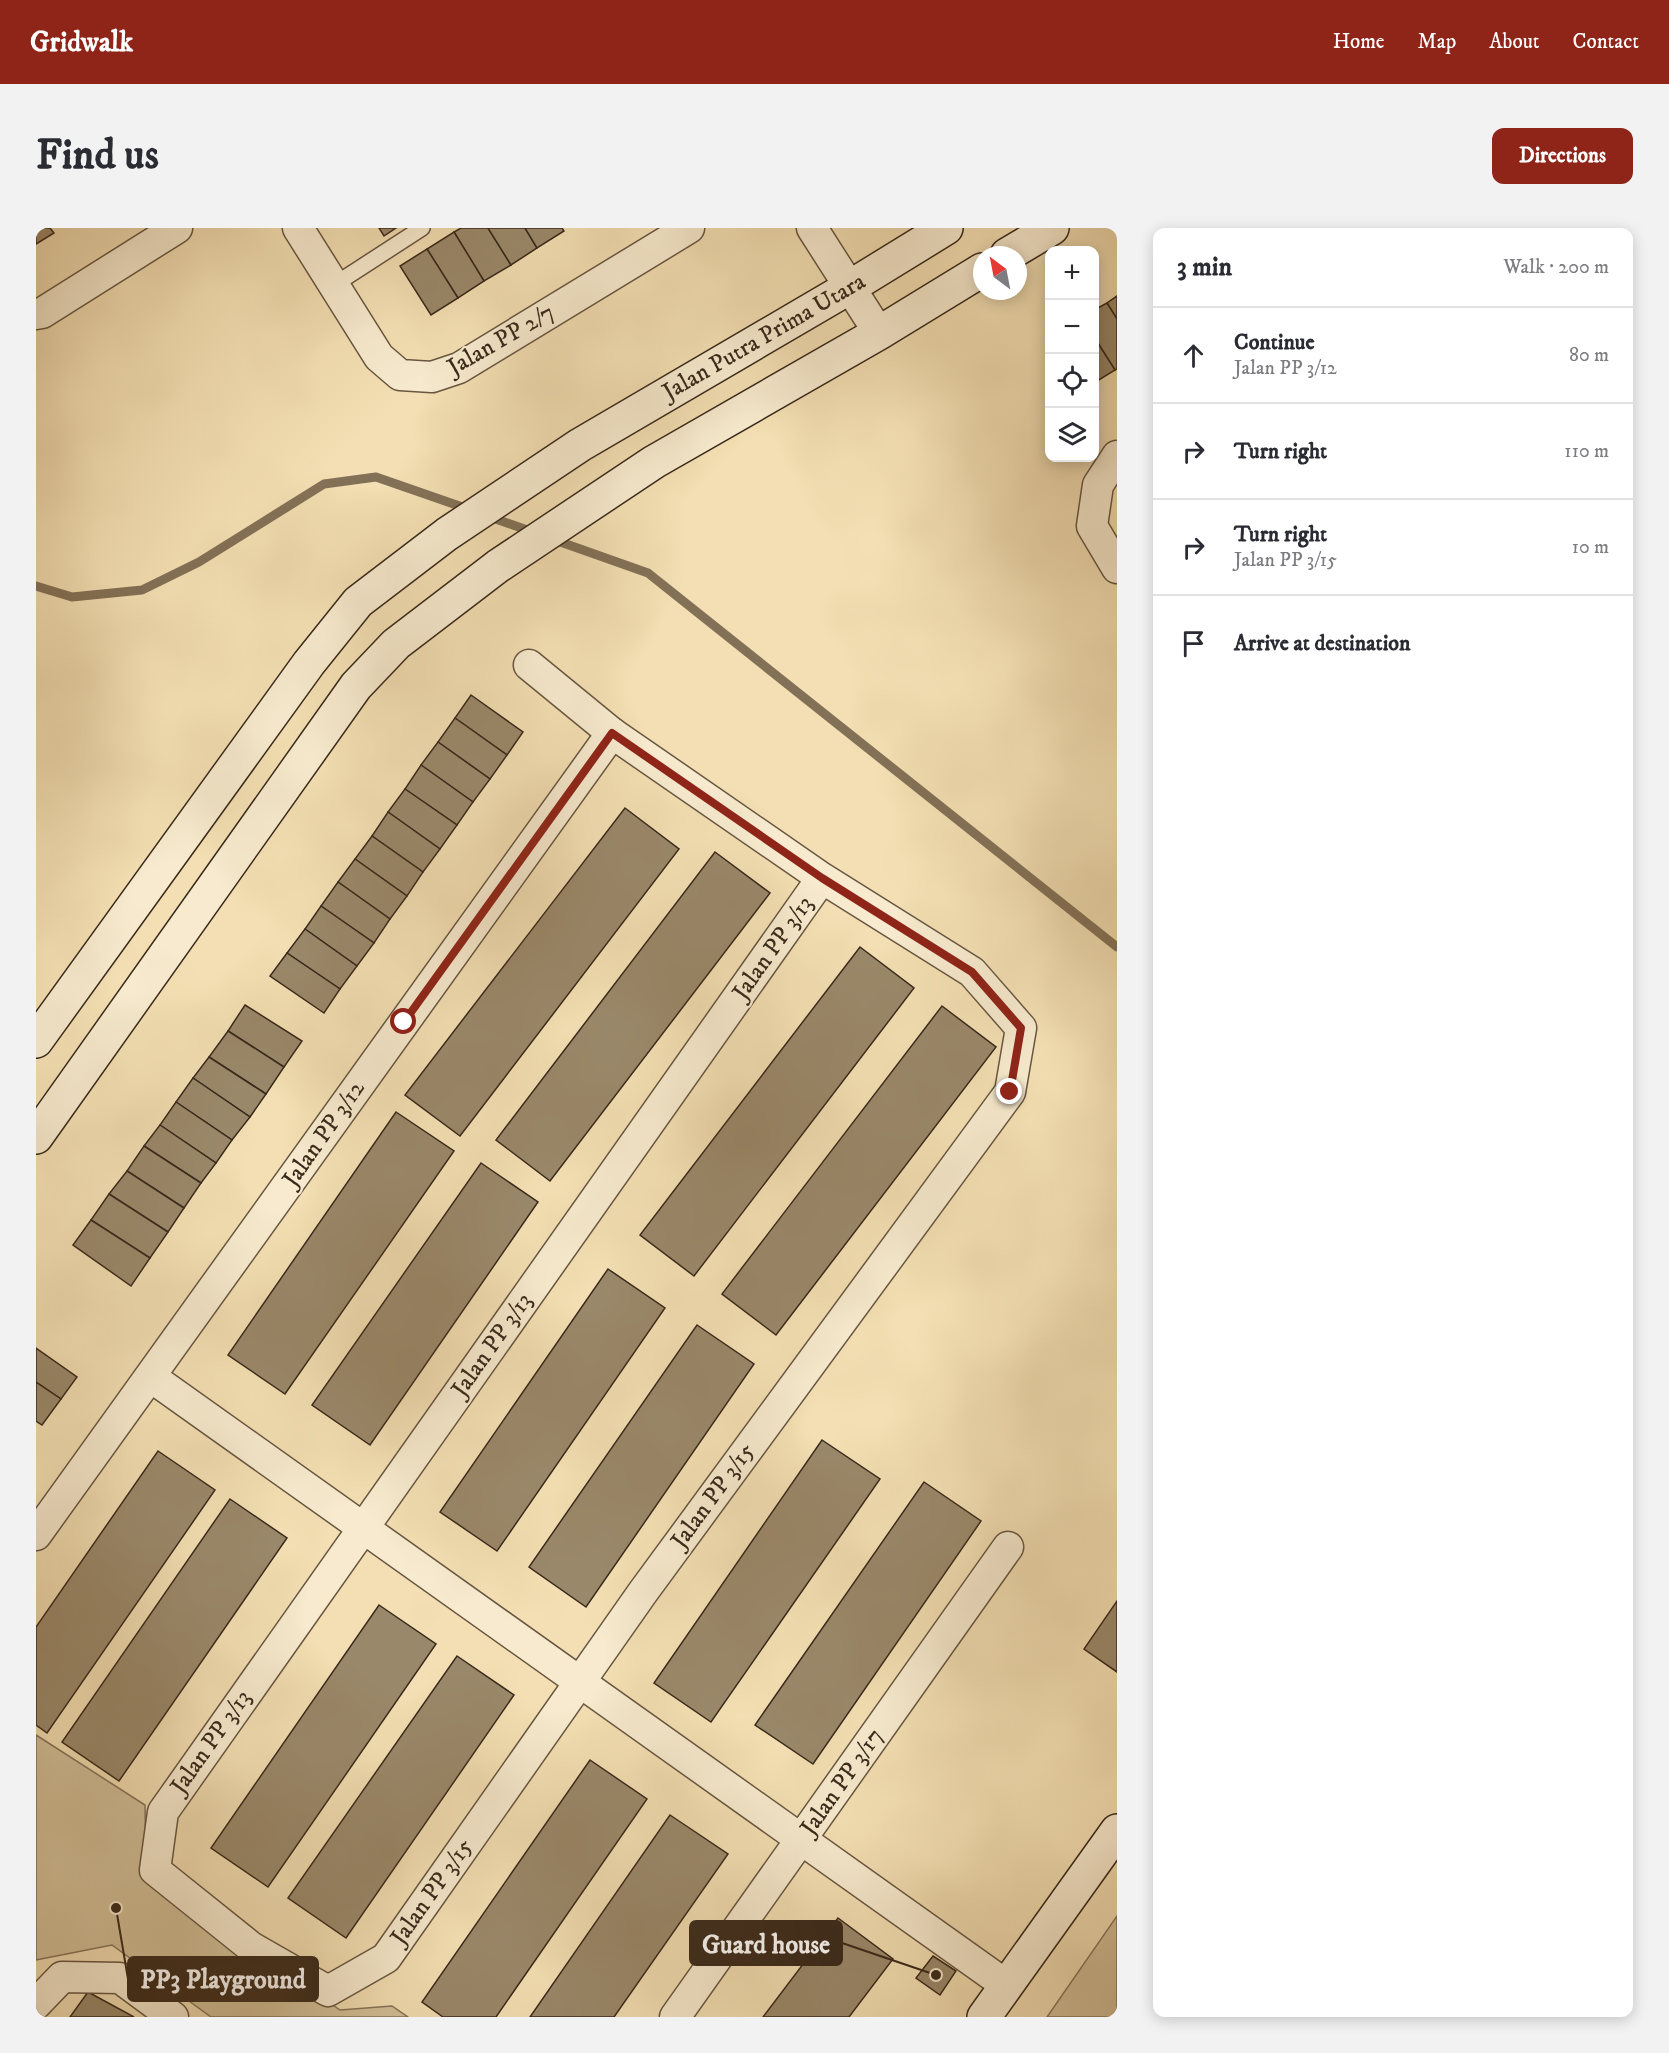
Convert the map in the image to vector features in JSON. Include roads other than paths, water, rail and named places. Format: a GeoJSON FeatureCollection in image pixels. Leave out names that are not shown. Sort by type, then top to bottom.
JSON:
{"type":"FeatureCollection","features":[{"type":"Feature","properties":{"kind":"main road","name":"Jalan Putra Prima Utara"},"geometry":{"type":"LineString","coordinates":[[36,1041],[309,663],[358,602],[447,534],[580,445],[946,228]]}},
{"type":"Feature","properties":{"kind":"main road"},"geometry":{"type":"LineString","coordinates":[[1022,246],[1052,228]]}},
{"type":"Feature","properties":{"kind":"main road"},"geometry":{"type":"LineString","coordinates":[[36,1137],[357,686],[396,644],[498,566],[654,462],[879,333],[973,276]]}},
{"type":"Feature","properties":{"kind":"main road"},"geometry":{"type":"LineString","coordinates":[[984,2017],[1117,1831]]}},
{"type":"Feature","properties":{"kind":"street"},"geometry":{"type":"LineString","coordinates":[[39,313],[177,228]]}},
{"type":"Feature","properties":{"kind":"street","name":"Jalan PP 2/7"},"geometry":{"type":"LineString","coordinates":[[298,228],[379,357],[400,375],[432,378],[459,368],[689,228]]}},
{"type":"Feature","properties":{"kind":"street"},"geometry":{"type":"LineString","coordinates":[[812,228],[879,333]]}},
{"type":"Feature","properties":{"kind":"street"},"geometry":{"type":"LineString","coordinates":[[1117,456],[1098,485],[1092,526],[1117,568]]}},
{"type":"Feature","properties":{"kind":"street"},"geometry":{"type":"LineString","coordinates":[[529,665],[612,733],[822,878]]}},
{"type":"Feature","properties":{"kind":"street","name":"Jalan PP 3/12"},"geometry":{"type":"LineString","coordinates":[[36,1535],[612,733]]}},
{"type":"Feature","properties":{"kind":"street","name":"Jalan PP 3/15"},"geometry":{"type":"LineString","coordinates":[[386,1958],[643,1592],[1010,1092],[1021,1028],[972,972],[822,878]]}},
{"type":"Feature","properties":{"kind":"street","name":"Jalan PP 3/13"},"geometry":{"type":"LineString","coordinates":[[386,1958],[328,1992],[251,1947],[155,1870],[162,1812],[822,878]]}},
{"type":"Feature","properties":{"kind":"street"},"geometry":{"type":"LineString","coordinates":[[151,1377],[1006,1985]]}},
{"type":"Feature","properties":{"kind":"street","name":"Jalan PP 3/17"},"geometry":{"type":"LineString","coordinates":[[675,2017],[1008,1547]]}},
{"type":"Feature","properties":{"kind":"street"},"geometry":{"type":"LineString","coordinates":[[36,2004],[62,1977],[120,1978],[173,2017]]}},
{"type":"Feature","properties":{"kind":"lane"},"geometry":{"type":"LineString","coordinates":[[334,285],[422,228]]}},
{"type":"Feature","properties":{"kind":"waterway"},"geometry":{"type":"LineString","coordinates":[[36,586],[72,597],[142,590],[199,562],[324,484],[376,477],[471,510]]}},
{"type":"Feature","properties":{"kind":"waterway"},"geometry":{"type":"LineString","coordinates":[[487,516],[536,533]]}},
{"type":"Feature","properties":{"kind":"waterway"},"geometry":{"type":"LineString","coordinates":[[552,539],[648,573],[1117,947]]}},
{"type":"Feature","properties":{"kind":"place","name":"PP3 Playground"},"geometry":{"type":"Point","coordinates":[116,1908]}},
{"type":"Feature","properties":{"kind":"place","name":"Guard house"},"geometry":{"type":"Point","coordinates":[936,1975]}}]}
